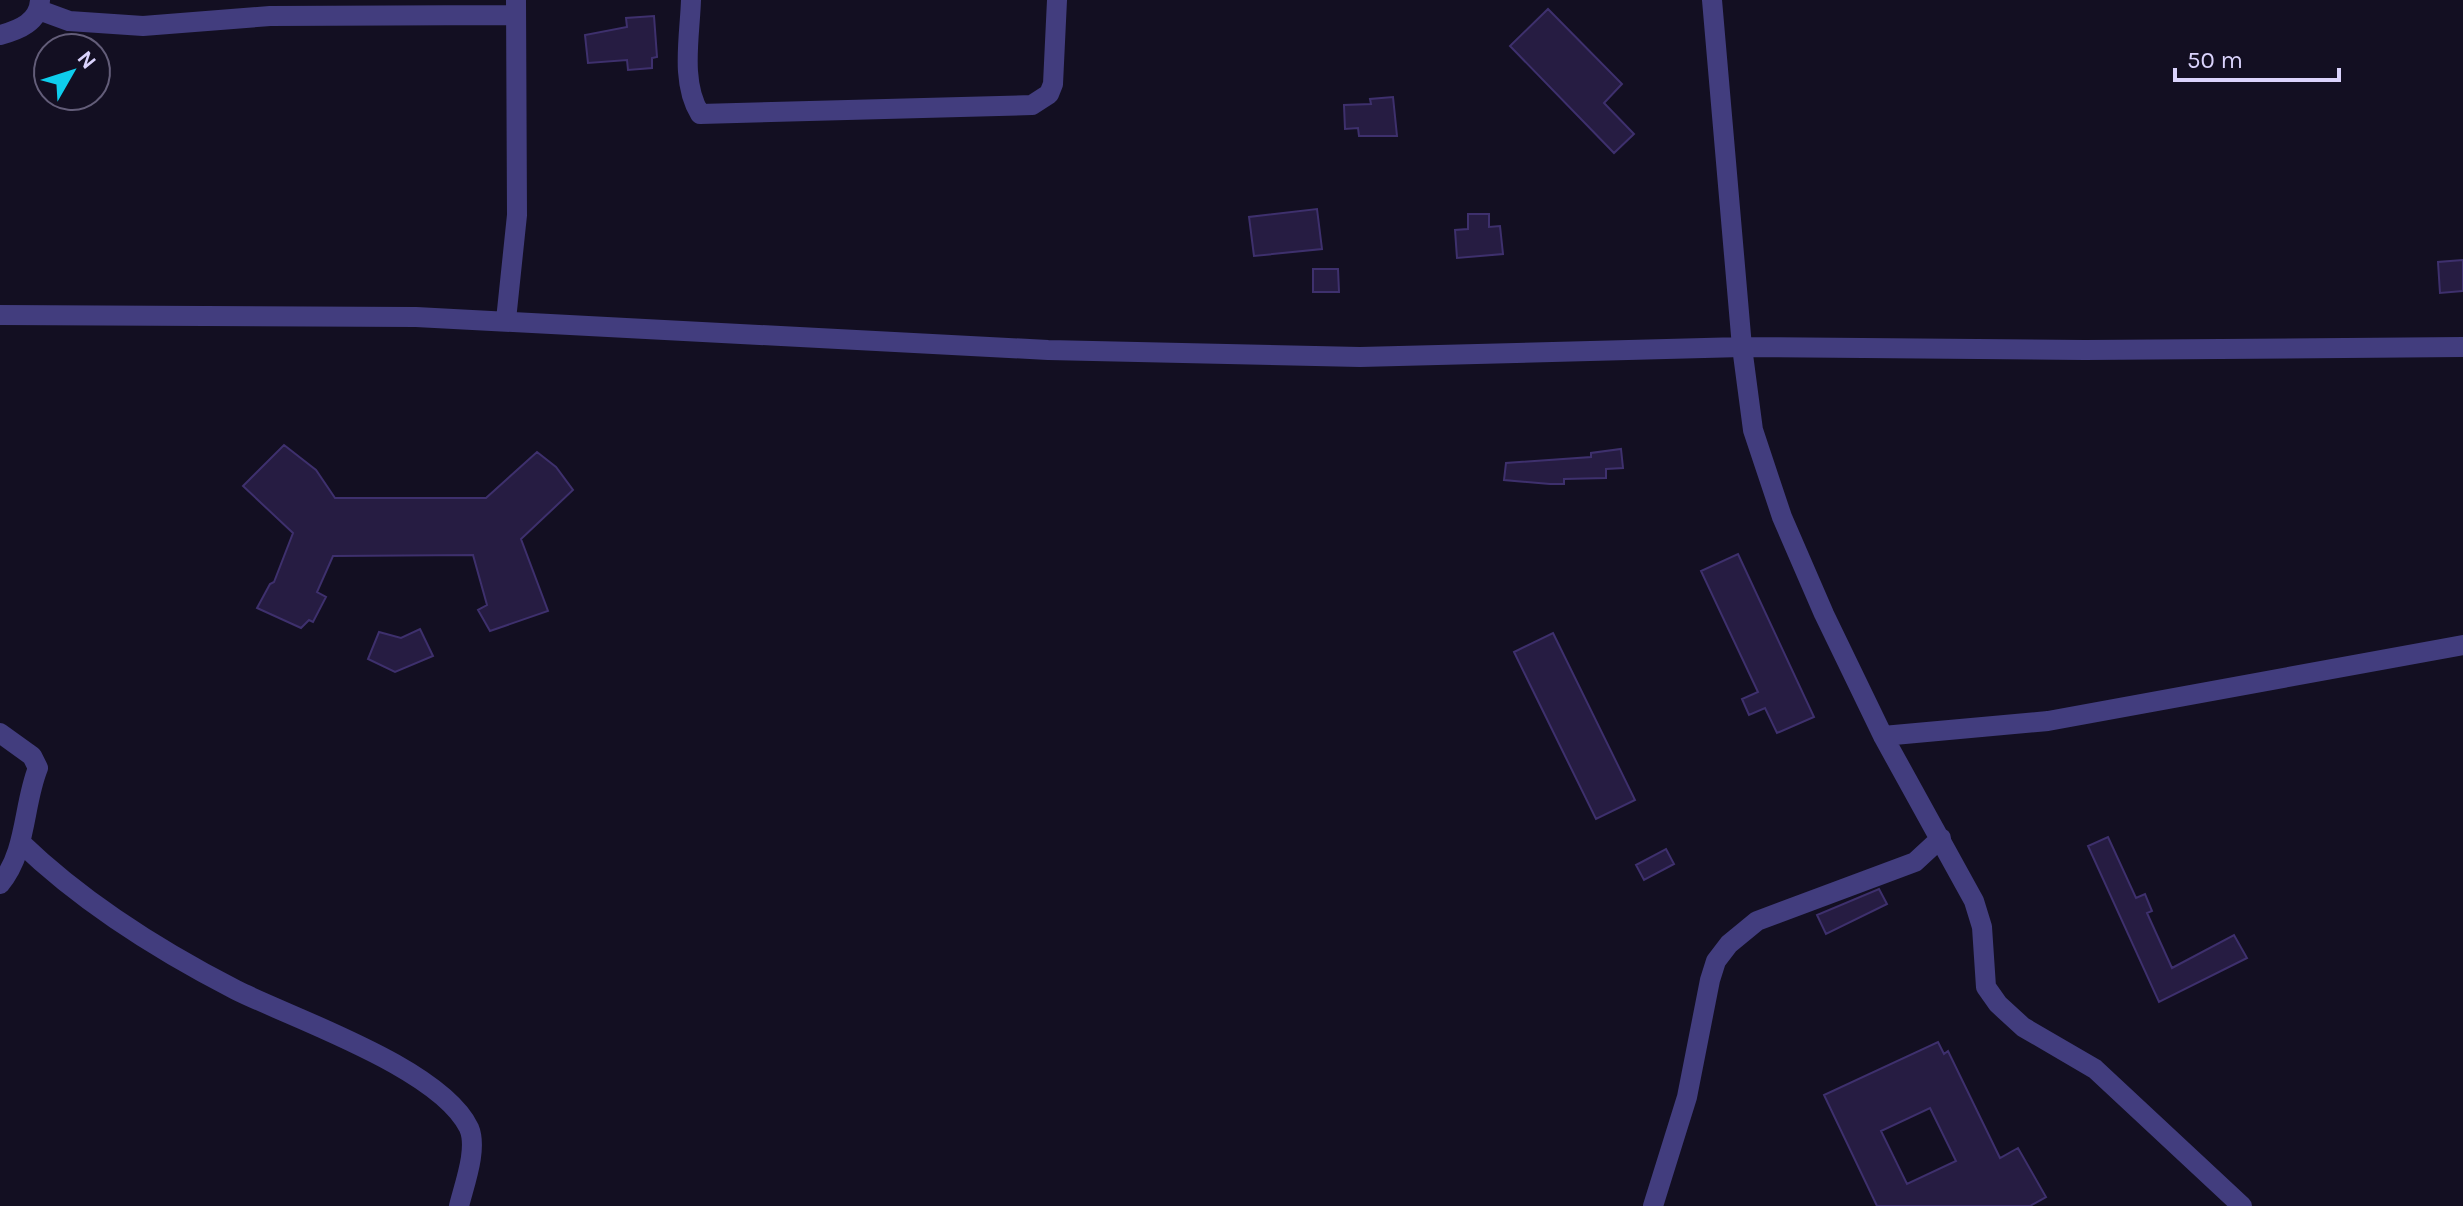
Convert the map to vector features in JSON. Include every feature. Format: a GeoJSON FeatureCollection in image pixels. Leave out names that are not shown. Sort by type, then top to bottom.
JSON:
{"type":"FeatureCollection","features":[{"type":"Feature","properties":{"kind":"street"},"geometry":{"type":"LineString","coordinates":[[691,0],[688,77],[693,104],[700,114],[1032,105],[1042,100],[1053,84],[1057,0]]}},
{"type":"Feature","properties":{"kind":"street"},"geometry":{"type":"LineString","coordinates":[[1712,0],[1742,347],[1753,430],[1782,517],[1824,614],[1883,736],[1974,901],[1982,927],[1986,987],[1998,1004],[2023,1027],[2095,1069],[2242,1206]]}},
{"type":"Feature","properties":{"kind":"street"},"geometry":{"type":"LineString","coordinates":[[0,35],[19,30],[39,5],[69,21],[143,26],[270,16],[515,8],[519,76],[517,215],[506,320]]}},
{"type":"Feature","properties":{"kind":"street"},"geometry":{"type":"LineString","coordinates":[[0,315],[506,320],[1048,350],[1360,357],[1742,347],[2085,350],[2463,347]]}},
{"type":"Feature","properties":{"kind":"street"},"geometry":{"type":"LineString","coordinates":[[1883,736],[2048,721],[2463,645]]}},
{"type":"Feature","properties":{"kind":"street"},"geometry":{"type":"LineString","coordinates":[[0,733],[32,756],[38,768],[31,785],[20,842],[8,875],[0,884]]}},
{"type":"Feature","properties":{"kind":"street"},"geometry":{"type":"LineString","coordinates":[[1655,1205],[1660,1175],[1687,1097],[1710,980],[1716,961],[1729,944],[1757,921],[1915,862],[1941,838]]}},
{"type":"Feature","properties":{"kind":"street"},"geometry":{"type":"LineString","coordinates":[[20,842],[47,867],[154,943],[236,990],[345,1037],[420,1081],[454,1109],[470,1130],[469,1162],[459,1206]]}},
{"type":"Feature","properties":{"kind":"building"},"geometry":{"type":"Polygon","coordinates":[[[1548,9],[1622,84],[1604,103],[1634,134],[1614,153],[1510,46],[1548,9]]]}},
{"type":"Feature","properties":{"kind":"building"},"geometry":{"type":"Polygon","coordinates":[[[654,16],[657,57],[652,58],[652,68],[628,70],[627,60],[588,63],[585,35],[627,27],[626,18],[654,16]]]}},
{"type":"Feature","properties":{"kind":"building"},"geometry":{"type":"Polygon","coordinates":[[[1393,97],[1397,136],[1359,136],[1358,128],[1345,129],[1344,105],[1371,104],[1370,99],[1393,97]]]}},
{"type":"Feature","properties":{"kind":"building"},"geometry":{"type":"Polygon","coordinates":[[[1317,209],[1322,249],[1254,256],[1249,217],[1317,209]]]}},
{"type":"Feature","properties":{"kind":"building"},"geometry":{"type":"Polygon","coordinates":[[[1468,214],[1489,214],[1489,227],[1500,226],[1503,254],[1457,258],[1455,230],[1468,229],[1468,214]]]}},
{"type":"Feature","properties":{"kind":"building"},"geometry":{"type":"Polygon","coordinates":[[[2463,260],[2463,291],[2440,293],[2438,262],[2463,260]]]}},
{"type":"Feature","properties":{"kind":"building"},"geometry":{"type":"Polygon","coordinates":[[[1313,269],[1338,269],[1339,292],[1313,292],[1313,269]]]}},
{"type":"Feature","properties":{"kind":"building"},"geometry":{"type":"Polygon","coordinates":[[[284,445],[316,470],[335,498],[486,498],[537,452],[556,467],[573,490],[521,539],[548,611],[490,631],[478,610],[487,605],[473,555],[333,556],[317,592],[326,597],[313,622],[309,620],[301,628],[257,608],[274,582],[293,533],[243,486],[284,445]]]}},
{"type":"Feature","properties":{"kind":"building"},"geometry":{"type":"Polygon","coordinates":[[[1621,449],[1623,468],[1606,469],[1606,478],[1564,479],[1564,484],[1504,480],[1506,463],[1591,457],[1591,453],[1621,449]]]}},
{"type":"Feature","properties":{"kind":"building"},"geometry":{"type":"Polygon","coordinates":[[[1738,554],[1814,717],[1777,733],[1765,708],[1749,715],[1742,699],[1758,692],[1701,571],[1738,554]]]}},
{"type":"Feature","properties":{"kind":"building"},"geometry":{"type":"Polygon","coordinates":[[[420,629],[433,656],[395,672],[368,659],[379,632],[401,638],[420,629]]]}},
{"type":"Feature","properties":{"kind":"building"},"geometry":{"type":"Polygon","coordinates":[[[1553,633],[1635,800],[1596,819],[1514,652],[1553,633]]]}},
{"type":"Feature","properties":{"kind":"building"},"geometry":{"type":"Polygon","coordinates":[[[2108,837],[2136,898],[2145,894],[2152,911],[2147,913],[2172,968],[2234,935],[2247,958],[2159,1002],[2088,846],[2108,837]]]}},
{"type":"Feature","properties":{"kind":"building"},"geometry":{"type":"Polygon","coordinates":[[[1666,849],[1674,864],[1644,880],[1636,865],[1666,849]]]}},
{"type":"Feature","properties":{"kind":"building"},"geometry":{"type":"Polygon","coordinates":[[[1879,889],[1887,904],[1826,934],[1817,915],[1879,889]]]}},
{"type":"Feature","properties":{"kind":"building"},"geometry":{"type":"Polygon","coordinates":[[[1938,1042],[1944,1054],[1948,1051],[2000,1158],[2018,1148],[2046,1197],[2030,1206],[1877,1206],[1824,1095],[1938,1042]],[[1930,1108],[1881,1131],[1907,1184],[1956,1161],[1930,1108]]]}}]}
